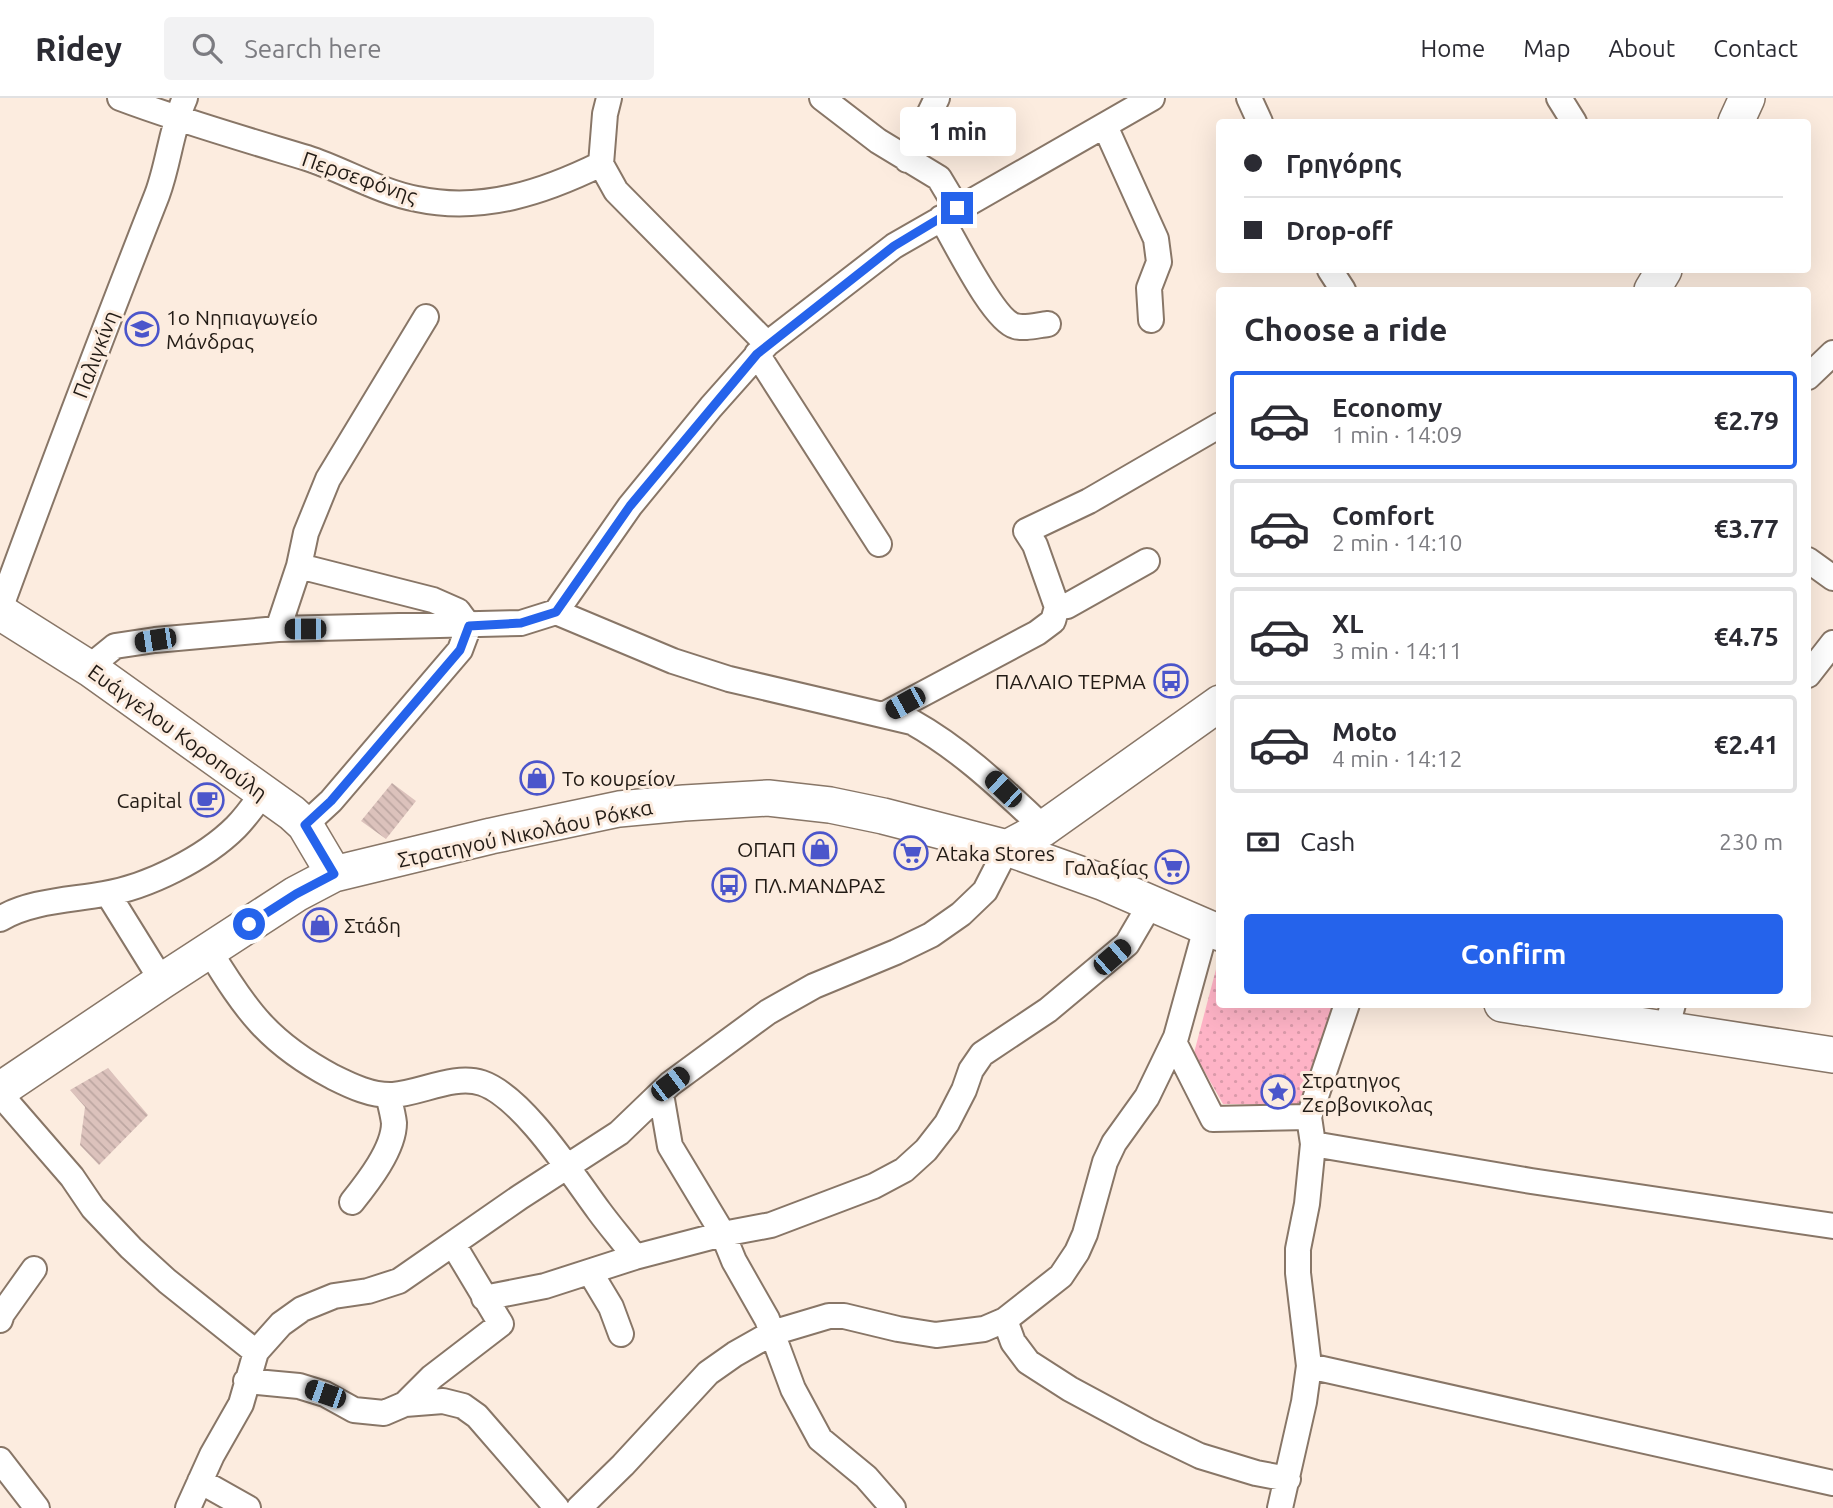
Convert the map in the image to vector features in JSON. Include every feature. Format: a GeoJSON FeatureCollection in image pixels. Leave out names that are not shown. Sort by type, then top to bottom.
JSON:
{"type":"FeatureCollection","features":[{"type":"Feature","properties":{"kind":"main road"},"geometry":{"type":"LineString","coordinates":[[1737,119],[1747,98]]}},
{"type":"Feature","properties":{"kind":"main road","name":"Ευάγγελου Κοροπούλη"},"geometry":{"type":"LineString","coordinates":[[0,610],[92,670],[305,825],[334,874]]}},
{"type":"Feature","properties":{"kind":"main road"},"geometry":{"type":"LineString","coordinates":[[1007,848],[1044,828],[1216,706]]}},
{"type":"Feature","properties":{"kind":"main road","name":"Στρατηγού Νικολάου Ρόκκα"},"geometry":{"type":"LineString","coordinates":[[0,1092],[209,950],[296,894],[334,874],[491,836],[619,809],[768,798],[830,805],[1007,848],[1102,882],[1213,931]]}},
{"type":"Feature","properties":{"kind":"main road"},"geometry":{"type":"LineString","coordinates":[[1550,1008],[1670,1018],[1833,1055]]}},
{"type":"Feature","properties":{"kind":"street","name":"Περσεφόνης"},"geometry":{"type":"LineString","coordinates":[[120,98],[181,108],[416,199],[472,204],[501,200],[540,191],[601,164]]}},
{"type":"Feature","properties":{"kind":"street"},"geometry":{"type":"LineString","coordinates":[[609,98],[601,164],[616,191],[762,349],[879,544]]}},
{"type":"Feature","properties":{"kind":"street"},"geometry":{"type":"LineString","coordinates":[[822,98],[908,160],[939,178],[949,213],[990,304],[1004,320],[1016,327],[1048,324]]}},
{"type":"Feature","properties":{"kind":"street"},"geometry":{"type":"LineString","coordinates":[[908,160],[937,98]]}},
{"type":"Feature","properties":{"kind":"street"},"geometry":{"type":"LineString","coordinates":[[92,670],[99,659],[115,646],[155,640],[278,629],[521,623],[556,612],[630,506],[762,349],[894,246],[1152,98]]}},
{"type":"Feature","properties":{"kind":"street"},"geometry":{"type":"LineString","coordinates":[[1249,98],[1259,119]]}},
{"type":"Feature","properties":{"kind":"street"},"geometry":{"type":"LineString","coordinates":[[1559,98],[1572,119]]}},
{"type":"Feature","properties":{"kind":"street","name":"Παλιγκίνη"},"geometry":{"type":"LineString","coordinates":[[0,610],[83,384],[161,185],[181,108]]}},
{"type":"Feature","properties":{"kind":"street"},"geometry":{"type":"LineString","coordinates":[[1105,126],[1156,239],[1159,262],[1149,288],[1152,320]]}},
{"type":"Feature","properties":{"kind":"street"},"geometry":{"type":"LineString","coordinates":[[278,629],[299,566],[306,533],[328,479],[426,317]]}},
{"type":"Feature","properties":{"kind":"street"},"geometry":{"type":"LineString","coordinates":[[1811,374],[1833,353]]}},
{"type":"Feature","properties":{"kind":"street"},"geometry":{"type":"LineString","coordinates":[[885,714],[1037,633],[1053,621],[1057,607],[1035,545],[1026,531],[1089,501],[1216,427]]}},
{"type":"Feature","properties":{"kind":"street"},"geometry":{"type":"LineString","coordinates":[[1057,607],[1067,606],[1147,561]]}},
{"type":"Feature","properties":{"kind":"street"},"geometry":{"type":"LineString","coordinates":[[1811,562],[1833,578]]}},
{"type":"Feature","properties":{"kind":"street"},"geometry":{"type":"LineString","coordinates":[[299,566],[433,600],[458,611],[469,626]]}},
{"type":"Feature","properties":{"kind":"street"},"geometry":{"type":"LineString","coordinates":[[556,612],[673,661],[729,679],[912,722],[935,735],[983,771],[1044,828]]}},
{"type":"Feature","properties":{"kind":"street"},"geometry":{"type":"LineString","coordinates":[[305,825],[331,801],[460,650],[469,626]]}},
{"type":"Feature","properties":{"kind":"street"},"geometry":{"type":"LineString","coordinates":[[1811,671],[1833,643]]}},
{"type":"Feature","properties":{"kind":"street"},"geometry":{"type":"LineString","coordinates":[[0,919],[33,907],[108,894],[143,883],[185,863],[212,847],[237,827],[263,793]]}},
{"type":"Feature","properties":{"kind":"street"},"geometry":{"type":"LineString","coordinates":[[188,1508],[241,1404],[256,1352],[281,1324],[302,1309],[334,1296],[368,1291],[398,1280],[619,1133],[670,1084],[768,1012],[814,986],[931,934],[961,914],[985,891],[1007,848]]}},
{"type":"Feature","properties":{"kind":"street"},"geometry":{"type":"LineString","coordinates":[[108,894],[162,981]]}},
{"type":"Feature","properties":{"kind":"street"},"geometry":{"type":"LineString","coordinates":[[484,1298],[545,1286],[635,1256],[771,1225],[830,1205],[904,1170],[926,1150],[947,1123],[971,1070],[982,1054],[1048,1010],[1128,944],[1151,903]]}},
{"type":"Feature","properties":{"kind":"street"},"geometry":{"type":"LineString","coordinates":[[579,1508],[708,1373],[772,1333],[829,1316],[844,1316],[936,1335],[984,1329],[1005,1320],[1060,1276],[1077,1252],[1085,1234],[1105,1162],[1114,1143],[1147,1097],[1174,1042],[1213,931]]}},
{"type":"Feature","properties":{"kind":"street"},"geometry":{"type":"LineString","coordinates":[[209,950],[254,1019],[282,1045],[306,1062],[345,1083],[371,1093],[388,1095],[461,1080],[482,1083],[501,1095],[542,1134],[635,1256]]}},
{"type":"Feature","properties":{"kind":"street"},"geometry":{"type":"LineString","coordinates":[[1280,1508],[1309,1366],[1298,1273],[1298,1249],[1307,1205],[1313,1144],[1309,1117],[1345,1008]]}},
{"type":"Feature","properties":{"kind":"street"},"geometry":{"type":"LineString","coordinates":[[1174,1042],[1213,1119],[1309,1117]]}},
{"type":"Feature","properties":{"kind":"street"},"geometry":{"type":"LineString","coordinates":[[0,1092],[72,1177],[93,1208],[131,1248],[167,1281],[256,1352]]}},
{"type":"Feature","properties":{"kind":"street"},"geometry":{"type":"LineString","coordinates":[[661,1094],[670,1146],[723,1234],[772,1333],[793,1388],[820,1439],[866,1477],[893,1508]]}},
{"type":"Feature","properties":{"kind":"street"},"geometry":{"type":"LineString","coordinates":[[352,1202],[382,1158],[391,1136],[394,1122],[388,1095]]}},
{"type":"Feature","properties":{"kind":"street"},"geometry":{"type":"LineString","coordinates":[[1313,1144],[1531,1181],[1833,1226]]}},
{"type":"Feature","properties":{"kind":"street"},"geometry":{"type":"LineString","coordinates":[[405,1404],[432,1377],[501,1324],[453,1244]]}},
{"type":"Feature","properties":{"kind":"street"},"geometry":{"type":"LineString","coordinates":[[0,1320],[34,1269]]}},
{"type":"Feature","properties":{"kind":"street"},"geometry":{"type":"LineString","coordinates":[[590,1272],[611,1307],[621,1334]]}},
{"type":"Feature","properties":{"kind":"street"},"geometry":{"type":"LineString","coordinates":[[1005,1320],[1013,1342],[1028,1362],[1070,1389],[1147,1431],[1200,1455],[1256,1473],[1288,1479]]}},
{"type":"Feature","properties":{"kind":"street"},"geometry":{"type":"LineString","coordinates":[[1309,1366],[1833,1483]]}},
{"type":"Feature","properties":{"kind":"street"},"geometry":{"type":"LineString","coordinates":[[246,1381],[299,1386],[325,1394],[354,1409],[384,1413],[405,1404],[443,1401],[463,1406],[477,1416],[557,1508]]}},
{"type":"Feature","properties":{"kind":"street"},"geometry":{"type":"LineString","coordinates":[[0,1461],[37,1508]]}},
{"type":"Feature","properties":{"kind":"street"},"geometry":{"type":"LineString","coordinates":[[200,1481],[248,1508]]}},
{"type":"Feature","properties":{"kind":"shaded area"},"geometry":{"type":"Polygon","coordinates":[[[1216,969],[1216,1008],[1332,1008],[1302,1105],[1223,1104],[1194,1053],[1216,969]]]}},
{"type":"Feature","properties":{"kind":"building"},"geometry":{"type":"Polygon","coordinates":[[[392,783],[416,801],[386,839],[361,821],[392,783]]]}},
{"type":"Feature","properties":{"kind":"building"},"geometry":{"type":"Polygon","coordinates":[[[108,1068],[148,1115],[99,1165],[80,1145],[85,1107],[70,1090],[108,1068]]]}},
{"type":"Feature","properties":{"kind":"place","name":"1ο Νηπιαγωγείο Μάνδρας"},"geometry":{"type":"Point","coordinates":[142,329]}},
{"type":"Feature","properties":{"kind":"place","name":"ΠΑΛΑΙΟ ΤΕΡΜΑ"},"geometry":{"type":"Point","coordinates":[1171,681]}},
{"type":"Feature","properties":{"kind":"place","name":"Το κουρείον"},"geometry":{"type":"Point","coordinates":[537,778]}},
{"type":"Feature","properties":{"kind":"place","name":"Capital"},"geometry":{"type":"Point","coordinates":[207,800]}},
{"type":"Feature","properties":{"kind":"place","name":"ΟΠΑΠ"},"geometry":{"type":"Point","coordinates":[820,849]}},
{"type":"Feature","properties":{"kind":"place","name":"Ataka Stores"},"geometry":{"type":"Point","coordinates":[911,853]}},
{"type":"Feature","properties":{"kind":"place","name":"Γαλαξίας"},"geometry":{"type":"Point","coordinates":[1172,867]}},
{"type":"Feature","properties":{"kind":"place","name":"ΠΛ.ΜΑΝΔΡΑΣ"},"geometry":{"type":"Point","coordinates":[729,885]}},
{"type":"Feature","properties":{"kind":"place","name":"Στάδη"},"geometry":{"type":"Point","coordinates":[320,925]}},
{"type":"Feature","properties":{"kind":"place","name":"Στρατηγος Ζερβονικολας"},"geometry":{"type":"Point","coordinates":[1278,1092]}},
{"type":"Feature","properties":{"kind":"route"},"geometry":{"type":"LineString","coordinates":[[249,924],[334,874],[305,825],[331,801],[460,650],[469,626],[521,623],[556,612],[630,506],[757,354],[894,246],[957,208]]}}]}
